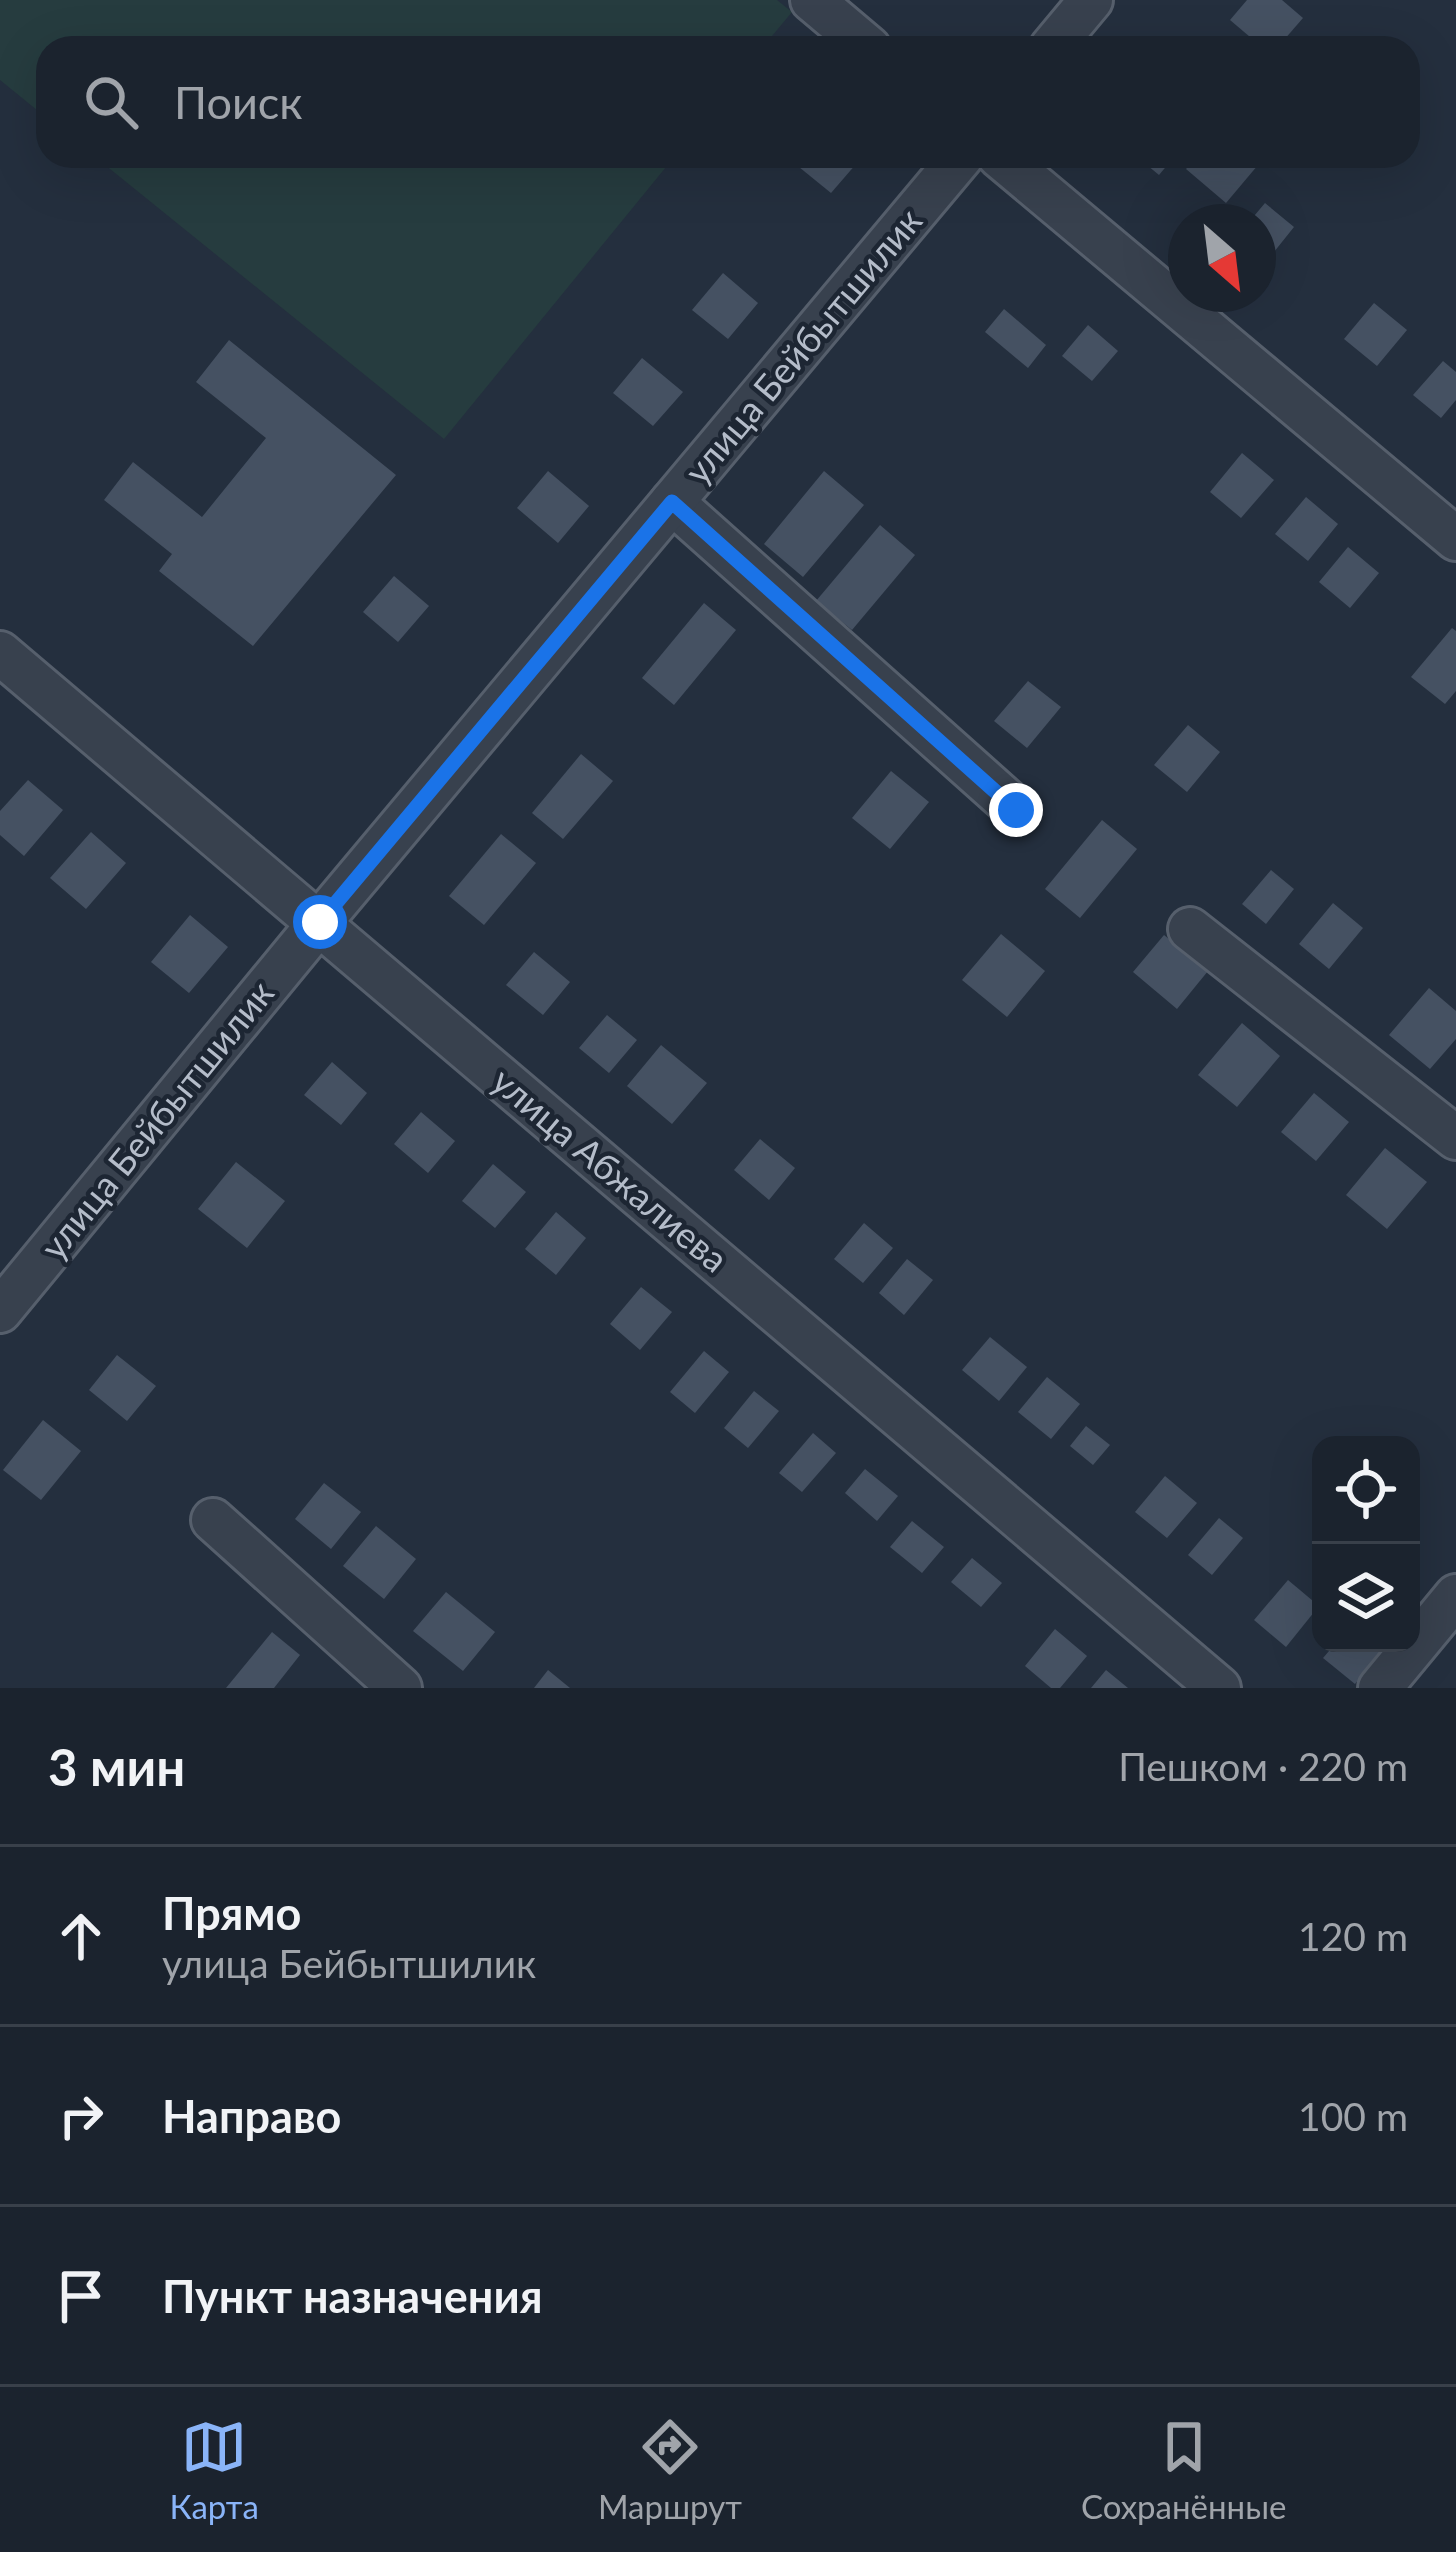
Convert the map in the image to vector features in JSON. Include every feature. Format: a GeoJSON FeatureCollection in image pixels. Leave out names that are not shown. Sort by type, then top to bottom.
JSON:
{"type":"FeatureCollection","features":[{"type":"Feature","properties":{"kind":"street"},"geometry":{"type":"LineString","coordinates":[[812,0],[855,36]]}},
{"type":"Feature","properties":{"kind":"street"},"geometry":{"type":"LineString","coordinates":[[1061,36],[1091,0]]}},
{"type":"Feature","properties":{"kind":"street","name":"улица Бейбытшилик"},"geometry":{"type":"LineString","coordinates":[[0,1312],[952,168]]}},
{"type":"Feature","properties":{"kind":"street"},"geometry":{"type":"LineString","coordinates":[[1013,168],[1456,539]]}},
{"type":"Feature","properties":{"kind":"street"},"geometry":{"type":"LineString","coordinates":[[672,502],[1016,810]]}},
{"type":"Feature","properties":{"kind":"street","name":"улица Абжалиева"},"geometry":{"type":"LineString","coordinates":[[0,653],[1219,1688]]}},
{"type":"Feature","properties":{"kind":"street"},"geometry":{"type":"LineString","coordinates":[[1190,929],[1456,1138]]}},
{"type":"Feature","properties":{"kind":"street"},"geometry":{"type":"LineString","coordinates":[[213,1520],[400,1688]]}},
{"type":"Feature","properties":{"kind":"street"},"geometry":{"type":"LineString","coordinates":[[1380,1688],[1456,1596]]}},
{"type":"Feature","properties":{"kind":"green space"},"geometry":{"type":"Polygon","coordinates":[[[0,0],[777,0],[792,12],[772,36],[36,36],[36,109],[0,80],[0,0]]]}},
{"type":"Feature","properties":{"kind":"green space"},"geometry":{"type":"Polygon","coordinates":[[[109,168],[665,168],[444,439],[109,168]]]}},
{"type":"Feature","properties":{"kind":"building"},"geometry":{"type":"Polygon","coordinates":[[[1247,0],[1282,0],[1303,18],[1287,36],[1249,36],[1230,20],[1247,0]]]}},
{"type":"Feature","properties":{"kind":"building"},"geometry":{"type":"Polygon","coordinates":[[[800,168],[853,168],[831,193],[800,168]]]}},
{"type":"Feature","properties":{"kind":"building"},"geometry":{"type":"Polygon","coordinates":[[[1187,168],[1255,168],[1226,203],[1187,168]]]}},
{"type":"Feature","properties":{"kind":"building"},"geometry":{"type":"Polygon","coordinates":[[[1276,212],[1294,227],[1276,250],[1276,212]]]}},
{"type":"Feature","properties":{"kind":"building"},"geometry":{"type":"Polygon","coordinates":[[[723,273],[758,303],[728,339],[692,310],[723,273]]]}},
{"type":"Feature","properties":{"kind":"building"},"geometry":{"type":"Polygon","coordinates":[[[1374,303],[1407,330],[1377,366],[1344,339],[1374,303]]]}},
{"type":"Feature","properties":{"kind":"building"},"geometry":{"type":"Polygon","coordinates":[[[1004,309],[1046,345],[1028,368],[985,332],[1004,309]]]}},
{"type":"Feature","properties":{"kind":"building"},"geometry":{"type":"Polygon","coordinates":[[[1088,325],[1118,351],[1092,381],[1062,356],[1088,325]]]}},
{"type":"Feature","properties":{"kind":"building"},"geometry":{"type":"Polygon","coordinates":[[[229,340],[396,475],[253,646],[159,571],[172,554],[104,500],[133,462],[202,517],[266,438],[196,382],[229,340]]]}},
{"type":"Feature","properties":{"kind":"building"},"geometry":{"type":"Polygon","coordinates":[[[642,358],[683,392],[653,426],[613,393],[642,358]]]}},
{"type":"Feature","properties":{"kind":"building"},"geometry":{"type":"Polygon","coordinates":[[[1443,361],[1456,372],[1456,400],[1441,418],[1413,395],[1443,361]]]}},
{"type":"Feature","properties":{"kind":"building"},"geometry":{"type":"Polygon","coordinates":[[[1242,453],[1274,480],[1241,518],[1210,492],[1242,453]]]}},
{"type":"Feature","properties":{"kind":"building"},"geometry":{"type":"Polygon","coordinates":[[[548,471],[589,506],[558,543],[517,508],[548,471]]]}},
{"type":"Feature","properties":{"kind":"building"},"geometry":{"type":"Polygon","coordinates":[[[824,471],[864,505],[803,577],[764,544],[824,471]]]}},
{"type":"Feature","properties":{"kind":"building"},"geometry":{"type":"Polygon","coordinates":[[[1306,497],[1338,524],[1308,561],[1275,534],[1306,497]]]}},
{"type":"Feature","properties":{"kind":"building"},"geometry":{"type":"Polygon","coordinates":[[[880,525],[915,555],[852,630],[816,601],[880,525]]]}},
{"type":"Feature","properties":{"kind":"building"},"geometry":{"type":"Polygon","coordinates":[[[1348,547],[1379,573],[1350,608],[1319,582],[1348,547]]]}},
{"type":"Feature","properties":{"kind":"building"},"geometry":{"type":"Polygon","coordinates":[[[394,576],[429,606],[398,642],[363,612],[394,576]]]}},
{"type":"Feature","properties":{"kind":"building"},"geometry":{"type":"Polygon","coordinates":[[[704,603],[736,630],[674,705],[642,678],[704,603]]]}},
{"type":"Feature","properties":{"kind":"building"},"geometry":{"type":"Polygon","coordinates":[[[1452,628],[1456,631],[1456,691],[1445,704],[1411,677],[1452,628]]]}},
{"type":"Feature","properties":{"kind":"building"},"geometry":{"type":"Polygon","coordinates":[[[1028,681],[1061,707],[1027,748],[994,721],[1028,681]]]}},
{"type":"Feature","properties":{"kind":"building"},"geometry":{"type":"Polygon","coordinates":[[[1188,725],[1220,752],[1187,792],[1154,765],[1188,725]]]}},
{"type":"Feature","properties":{"kind":"building"},"geometry":{"type":"Polygon","coordinates":[[[581,754],[613,781],[563,839],[532,813],[581,754]]]}},
{"type":"Feature","properties":{"kind":"building"},"geometry":{"type":"Polygon","coordinates":[[[891,771],[929,802],[890,849],[852,818],[891,771]]]}},
{"type":"Feature","properties":{"kind":"building"},"geometry":{"type":"Polygon","coordinates":[[[28,780],[63,810],[24,856],[0,835],[0,811],[28,780]]]}},
{"type":"Feature","properties":{"kind":"building"},"geometry":{"type":"Polygon","coordinates":[[[1102,820],[1137,849],[1080,918],[1045,889],[1102,820]]]}},
{"type":"Feature","properties":{"kind":"building"},"geometry":{"type":"Polygon","coordinates":[[[91,832],[126,863],[86,909],[50,878],[91,832]]]}},
{"type":"Feature","properties":{"kind":"building"},"geometry":{"type":"Polygon","coordinates":[[[501,834],[536,863],[484,925],[449,896],[501,834]]]}},
{"type":"Feature","properties":{"kind":"building"},"geometry":{"type":"Polygon","coordinates":[[[1271,870],[1294,889],[1266,924],[1242,904],[1271,870]]]}},
{"type":"Feature","properties":{"kind":"building"},"geometry":{"type":"Polygon","coordinates":[[[1333,903],[1363,928],[1329,969],[1299,944],[1333,903]]]}},
{"type":"Feature","properties":{"kind":"building"},"geometry":{"type":"Polygon","coordinates":[[[190,915],[228,947],[189,993],[151,962],[190,915]]]}},
{"type":"Feature","properties":{"kind":"building"},"geometry":{"type":"Polygon","coordinates":[[[1001,934],[1045,971],[1007,1017],[962,980],[1001,934]]]}},
{"type":"Feature","properties":{"kind":"building"},"geometry":{"type":"Polygon","coordinates":[[[1164,935],[1208,971],[1177,1009],[1133,972],[1164,935]]]}},
{"type":"Feature","properties":{"kind":"building"},"geometry":{"type":"Polygon","coordinates":[[[534,952],[570,982],[543,1015],[506,985],[534,952]]]}},
{"type":"Feature","properties":{"kind":"building"},"geometry":{"type":"Polygon","coordinates":[[[1429,988],[1456,1011],[1456,1039],[1430,1069],[1389,1035],[1429,988]]]}},
{"type":"Feature","properties":{"kind":"building"},"geometry":{"type":"Polygon","coordinates":[[[607,1015],[637,1040],[609,1073],[579,1048],[607,1015]]]}},
{"type":"Feature","properties":{"kind":"building"},"geometry":{"type":"Polygon","coordinates":[[[1242,1023],[1280,1056],[1237,1107],[1198,1075],[1242,1023]]]}},
{"type":"Feature","properties":{"kind":"building"},"geometry":{"type":"Polygon","coordinates":[[[661,1045],[707,1083],[672,1124],[627,1086],[661,1045]]]}},
{"type":"Feature","properties":{"kind":"building"},"geometry":{"type":"Polygon","coordinates":[[[332,1062],[367,1093],[341,1125],[304,1095],[332,1062]]]}},
{"type":"Feature","properties":{"kind":"building"},"geometry":{"type":"Polygon","coordinates":[[[1314,1093],[1349,1122],[1316,1161],[1281,1132],[1314,1093]]]}},
{"type":"Feature","properties":{"kind":"building"},"geometry":{"type":"Polygon","coordinates":[[[421,1112],[455,1141],[428,1173],[394,1144],[421,1112]]]}},
{"type":"Feature","properties":{"kind":"building"},"geometry":{"type":"Polygon","coordinates":[[[760,1139],[795,1168],[769,1200],[734,1170],[760,1139]]]}},
{"type":"Feature","properties":{"kind":"building"},"geometry":{"type":"Polygon","coordinates":[[[1385,1148],[1427,1182],[1387,1229],[1346,1195],[1385,1148]]]}},
{"type":"Feature","properties":{"kind":"building"},"geometry":{"type":"Polygon","coordinates":[[[236,1162],[285,1201],[247,1248],[198,1209],[236,1162]]]}},
{"type":"Feature","properties":{"kind":"building"},"geometry":{"type":"Polygon","coordinates":[[[493,1164],[526,1192],[495,1228],[462,1201],[493,1164]]]}},
{"type":"Feature","properties":{"kind":"building"},"geometry":{"type":"Polygon","coordinates":[[[556,1212],[586,1238],[556,1275],[525,1249],[556,1212]]]}},
{"type":"Feature","properties":{"kind":"building"},"geometry":{"type":"Polygon","coordinates":[[[864,1223],[893,1248],[863,1283],[834,1259],[864,1223]]]}},
{"type":"Feature","properties":{"kind":"building"},"geometry":{"type":"Polygon","coordinates":[[[907,1259],[933,1280],[904,1315],[879,1293],[907,1259]]]}},
{"type":"Feature","properties":{"kind":"building"},"geometry":{"type":"Polygon","coordinates":[[[641,1287],[672,1312],[640,1350],[610,1324],[641,1287]]]}},
{"type":"Feature","properties":{"kind":"building"},"geometry":{"type":"Polygon","coordinates":[[[990,1337],[1027,1367],[999,1401],[962,1370],[990,1337]]]}},
{"type":"Feature","properties":{"kind":"building"},"geometry":{"type":"Polygon","coordinates":[[[704,1351],[729,1372],[695,1413],[670,1392],[704,1351]]]}},
{"type":"Feature","properties":{"kind":"building"},"geometry":{"type":"Polygon","coordinates":[[[117,1355],[156,1386],[127,1421],[89,1390],[117,1355]]]}},
{"type":"Feature","properties":{"kind":"building"},"geometry":{"type":"Polygon","coordinates":[[[1047,1377],[1080,1404],[1051,1439],[1018,1412],[1047,1377]]]}},
{"type":"Feature","properties":{"kind":"building"},"geometry":{"type":"Polygon","coordinates":[[[754,1391],[779,1411],[748,1448],[724,1428],[754,1391]]]}},
{"type":"Feature","properties":{"kind":"building"},"geometry":{"type":"Polygon","coordinates":[[[43,1420],[81,1451],[41,1500],[3,1470],[43,1420]]]}},
{"type":"Feature","properties":{"kind":"building"},"geometry":{"type":"Polygon","coordinates":[[[1086,1426],[1110,1445],[1093,1465],[1070,1446],[1086,1426]]]}},
{"type":"Feature","properties":{"kind":"building"},"geometry":{"type":"Polygon","coordinates":[[[813,1433],[836,1453],[802,1492],[779,1473],[813,1433]]]}},
{"type":"Feature","properties":{"kind":"building"},"geometry":{"type":"Polygon","coordinates":[[[865,1469],[898,1496],[877,1521],[845,1493],[865,1469]]]}},
{"type":"Feature","properties":{"kind":"building"},"geometry":{"type":"Polygon","coordinates":[[[1165,1476],[1197,1503],[1167,1538],[1135,1512],[1165,1476]]]}},
{"type":"Feature","properties":{"kind":"building"},"geometry":{"type":"Polygon","coordinates":[[[324,1483],[361,1512],[331,1549],[295,1519],[324,1483]]]}},
{"type":"Feature","properties":{"kind":"building"},"geometry":{"type":"Polygon","coordinates":[[[1219,1518],[1243,1538],[1212,1575],[1188,1555],[1219,1518]]]}},
{"type":"Feature","properties":{"kind":"building"},"geometry":{"type":"Polygon","coordinates":[[[912,1521],[944,1547],[922,1573],[890,1547],[912,1521]]]}},
{"type":"Feature","properties":{"kind":"building"},"geometry":{"type":"Polygon","coordinates":[[[376,1526],[416,1559],[384,1599],[343,1566],[376,1526]]]}},
{"type":"Feature","properties":{"kind":"building"},"geometry":{"type":"Polygon","coordinates":[[[972,1558],[1002,1583],[981,1607],[951,1582],[972,1558]]]}},
{"type":"Feature","properties":{"kind":"building"},"geometry":{"type":"Polygon","coordinates":[[[1288,1580],[1312,1600],[1312,1615],[1286,1647],[1254,1620],[1288,1580]]]}},
{"type":"Feature","properties":{"kind":"building"},"geometry":{"type":"Polygon","coordinates":[[[446,1592],[495,1632],[463,1671],[413,1631],[446,1592]]]}},
{"type":"Feature","properties":{"kind":"building"},"geometry":{"type":"Polygon","coordinates":[[[1055,1629],[1087,1656],[1060,1688],[1051,1688],[1025,1666],[1055,1629]]]}},
{"type":"Feature","properties":{"kind":"building"},"geometry":{"type":"Polygon","coordinates":[[[272,1632],[300,1655],[274,1688],[226,1688],[272,1632]]]}},
{"type":"Feature","properties":{"kind":"building"},"geometry":{"type":"Polygon","coordinates":[[[1328,1652],[1381,1652],[1355,1684],[1323,1658],[1328,1652]]]}},
{"type":"Feature","properties":{"kind":"building"},"geometry":{"type":"Polygon","coordinates":[[[548,1670],[570,1688],[534,1688],[548,1670]]]}},
{"type":"Feature","properties":{"kind":"building"},"geometry":{"type":"Polygon","coordinates":[[[1106,1670],[1128,1688],[1091,1688],[1106,1670]]]}},
{"type":"Feature","properties":{"kind":"route"},"geometry":{"type":"LineString","coordinates":[[320,922],[672,502],[1016,810]]}}]}
